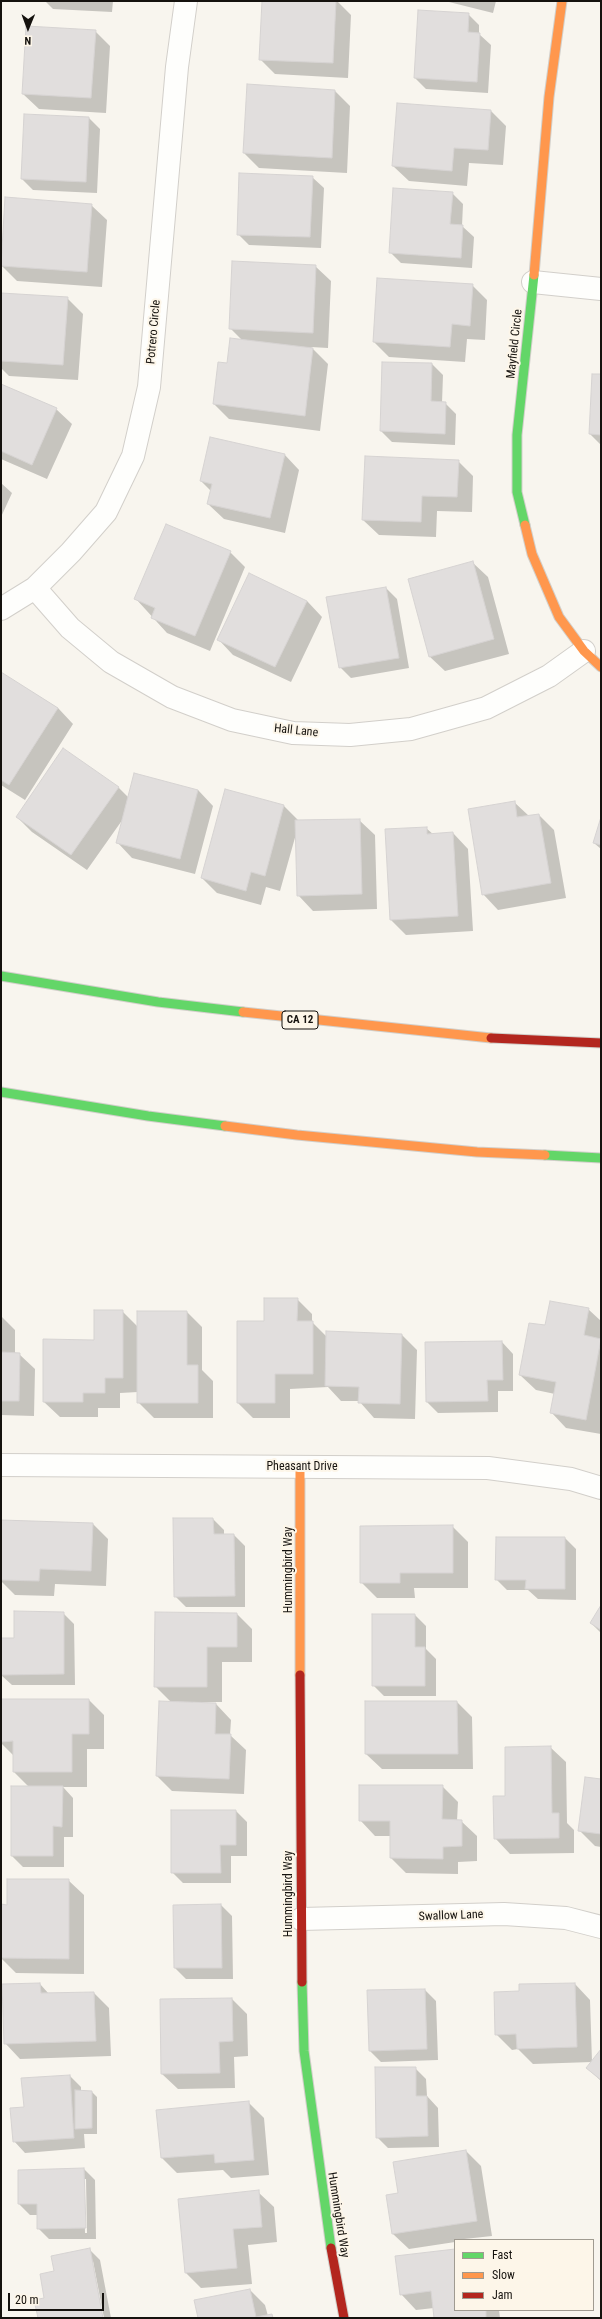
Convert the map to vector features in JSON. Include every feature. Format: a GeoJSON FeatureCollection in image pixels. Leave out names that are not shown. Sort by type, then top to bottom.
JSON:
{"type":"FeatureCollection","features":[{"type":"Feature","properties":{"kind":"main road","name":"Mayfield Circle"},"geometry":{"type":"LineString","coordinates":[[562,1],[549,97],[533,282],[517,435],[517,492],[532,554],[559,617],[584,651],[601,668]]}},
{"type":"Feature","properties":{"kind":"main road","name":"CA 12"},"geometry":{"type":"LineString","coordinates":[[1,976],[158,1002],[312,1021],[488,1038],[601,1043]]}},
{"type":"Feature","properties":{"kind":"main road"},"geometry":{"type":"LineString","coordinates":[[1,1092],[148,1116],[297,1135],[477,1152],[601,1158]]}},
{"type":"Feature","properties":{"kind":"main road","name":"Hummingbird Way"},"geometry":{"type":"LineString","coordinates":[[300,1467],[301,1919],[304,2051],[328,2230],[344,2318]]}},
{"type":"Feature","properties":{"kind":"street","name":"Potrero Circle"},"geometry":{"type":"LineString","coordinates":[[1,609],[35,588],[71,552],[106,512],[133,456],[149,387],[177,67],[186,1]]}},
{"type":"Feature","properties":{"kind":"street"},"geometry":{"type":"LineString","coordinates":[[533,282],[601,289]]}},
{"type":"Feature","properties":{"kind":"street","name":"Hall Lane"},"geometry":{"type":"LineString","coordinates":[[35,588],[70,628],[110,662],[172,697],[232,720],[293,733],[350,735],[411,729],[478,710],[549,676],[584,651]]}},
{"type":"Feature","properties":{"kind":"street","name":"Pheasant Drive"},"geometry":{"type":"LineString","coordinates":[[1,1465],[488,1468],[571,1479],[601,1488]]}},
{"type":"Feature","properties":{"kind":"street","name":"Swallow Lane"},"geometry":{"type":"LineString","coordinates":[[301,1919],[504,1914],[566,1918],[601,1927]]}},
{"type":"Feature","properties":{"kind":"building"},"geometry":{"type":"Polygon","coordinates":[[[262,1],[336,1],[333,63],[259,60],[262,1]]]}},
{"type":"Feature","properties":{"kind":"building"},"geometry":{"type":"Polygon","coordinates":[[[418,10],[469,13],[468,32],[480,33],[477,82],[414,78],[418,10]]]}},
{"type":"Feature","properties":{"kind":"building"},"geometry":{"type":"Polygon","coordinates":[[[26,26],[96,30],[91,98],[22,94],[26,26]]]}},
{"type":"Feature","properties":{"kind":"building"},"geometry":{"type":"Polygon","coordinates":[[[247,84],[335,90],[332,158],[243,153],[247,84]]]}},
{"type":"Feature","properties":{"kind":"building"},"geometry":{"type":"Polygon","coordinates":[[[397,103],[491,110],[488,150],[454,148],[452,171],[392,166],[397,103]]]}},
{"type":"Feature","properties":{"kind":"building"},"geometry":{"type":"Polygon","coordinates":[[[24,114],[89,117],[86,182],[21,179],[24,114]]]}},
{"type":"Feature","properties":{"kind":"building"},"geometry":{"type":"Polygon","coordinates":[[[239,173],[313,176],[310,237],[237,235],[239,173]]]}},
{"type":"Feature","properties":{"kind":"building"},"geometry":{"type":"Polygon","coordinates":[[[393,188],[453,192],[450,224],[463,225],[461,258],[389,253],[393,188]]]}},
{"type":"Feature","properties":{"kind":"building"},"geometry":{"type":"Polygon","coordinates":[[[5,197],[92,204],[87,272],[1,266],[5,197]]]}},
{"type":"Feature","properties":{"kind":"building"},"geometry":{"type":"Polygon","coordinates":[[[232,261],[316,265],[313,333],[229,329],[232,261]]]}},
{"type":"Feature","properties":{"kind":"building"},"geometry":{"type":"Polygon","coordinates":[[[377,278],[473,284],[470,326],[452,324],[450,347],[373,342],[377,278]]]}},
{"type":"Feature","properties":{"kind":"building"},"geometry":{"type":"Polygon","coordinates":[[[1,293],[68,297],[63,365],[1,361],[1,293]]]}},
{"type":"Feature","properties":{"kind":"building"},"geometry":{"type":"Polygon","coordinates":[[[230,338],[313,348],[305,416],[213,404],[218,362],[227,363],[230,338]]]}},
{"type":"Feature","properties":{"kind":"building"},"geometry":{"type":"Polygon","coordinates":[[[382,362],[432,363],[431,401],[446,402],[445,434],[380,431],[382,362]]]}},
{"type":"Feature","properties":{"kind":"building"},"geometry":{"type":"Polygon","coordinates":[[[592,374],[601,374],[601,435],[589,434],[592,374]]]}},
{"type":"Feature","properties":{"kind":"building"},"geometry":{"type":"Polygon","coordinates":[[[1,384],[57,408],[32,465],[1,451],[1,384]]]}},
{"type":"Feature","properties":{"kind":"building"},"geometry":{"type":"Polygon","coordinates":[[[210,437],[285,454],[270,518],[207,504],[212,484],[200,481],[210,437]]]}},
{"type":"Feature","properties":{"kind":"building"},"geometry":{"type":"Polygon","coordinates":[[[365,456],[459,460],[457,497],[422,496],[421,522],[362,520],[365,456]]]}},
{"type":"Feature","properties":{"kind":"building"},"geometry":{"type":"Polygon","coordinates":[[[166,524],[231,551],[195,636],[151,618],[155,608],[134,599],[166,524]]]}},
{"type":"Feature","properties":{"kind":"building"},"geometry":{"type":"Polygon","coordinates":[[[473,561],[494,639],[429,657],[408,579],[473,561]]]}},
{"type":"Feature","properties":{"kind":"building"},"geometry":{"type":"Polygon","coordinates":[[[249,573],[307,601],[275,667],[217,640],[249,573]]]}},
{"type":"Feature","properties":{"kind":"building"},"geometry":{"type":"Polygon","coordinates":[[[386,587],[399,658],[339,668],[326,597],[386,587]]]}},
{"type":"Feature","properties":{"kind":"building"},"geometry":{"type":"Polygon","coordinates":[[[1,672],[58,708],[9,785],[1,780],[1,672]]]}},
{"type":"Feature","properties":{"kind":"building"},"geometry":{"type":"Polygon","coordinates":[[[63,748],[119,787],[71,855],[16,817],[63,748]]]}},
{"type":"Feature","properties":{"kind":"building"},"geometry":{"type":"Polygon","coordinates":[[[134,773],[198,790],[180,859],[116,843],[134,773]]]}},
{"type":"Feature","properties":{"kind":"building"},"geometry":{"type":"Polygon","coordinates":[[[225,789],[284,805],[265,876],[251,872],[246,891],[201,878],[225,789]]]}},
{"type":"Feature","properties":{"kind":"building"},"geometry":{"type":"Polygon","coordinates":[[[515,801],[517,817],[539,814],[551,883],[482,895],[468,809],[515,801]]]}},
{"type":"Feature","properties":{"kind":"building"},"geometry":{"type":"Polygon","coordinates":[[[601,817],[601,845],[593,843],[601,817]]]}},
{"type":"Feature","properties":{"kind":"building"},"geometry":{"type":"Polygon","coordinates":[[[360,819],[362,894],[297,896],[295,820],[360,819]]]}},
{"type":"Feature","properties":{"kind":"building"},"geometry":{"type":"Polygon","coordinates":[[[427,827],[427,834],[453,832],[458,916],[390,920],[385,829],[427,827]]]}},
{"type":"Feature","properties":{"kind":"building"},"geometry":{"type":"Polygon","coordinates":[[[264,1298],[298,1298],[297,1321],[313,1321],[313,1374],[275,1374],[275,1403],[237,1403],[237,1321],[264,1321],[264,1298]]]}},
{"type":"Feature","properties":{"kind":"building"},"geometry":{"type":"Polygon","coordinates":[[[550,1301],[589,1308],[584,1335],[601,1339],[586,1420],[550,1413],[556,1382],[519,1375],[529,1323],[545,1325],[550,1301]]]}},
{"type":"Feature","properties":{"kind":"building"},"geometry":{"type":"Polygon","coordinates":[[[94,1310],[123,1310],[123,1378],[105,1378],[105,1393],[83,1393],[83,1402],[43,1402],[43,1339],[94,1340],[94,1310]]]}},
{"type":"Feature","properties":{"kind":"building"},"geometry":{"type":"Polygon","coordinates":[[[137,1311],[187,1311],[187,1365],[198,1365],[198,1403],[137,1403],[137,1311]]]}},
{"type":"Feature","properties":{"kind":"building"},"geometry":{"type":"Polygon","coordinates":[[[326,1331],[402,1334],[400,1404],[358,1403],[359,1387],[325,1386],[326,1331]]]}},
{"type":"Feature","properties":{"kind":"building"},"geometry":{"type":"Polygon","coordinates":[[[502,1341],[503,1380],[487,1380],[488,1401],[426,1402],[425,1342],[502,1341]]]}},
{"type":"Feature","properties":{"kind":"building"},"geometry":{"type":"Polygon","coordinates":[[[1,1352],[20,1353],[19,1401],[1,1401],[1,1352]]]}},
{"type":"Feature","properties":{"kind":"building"},"geometry":{"type":"Polygon","coordinates":[[[173,1518],[213,1518],[214,1534],[234,1534],[235,1596],[174,1597],[173,1518]]]}},
{"type":"Feature","properties":{"kind":"building"},"geometry":{"type":"Polygon","coordinates":[[[1,1520],[93,1523],[91,1571],[40,1569],[39,1581],[1,1580],[1,1520]]]}},
{"type":"Feature","properties":{"kind":"building"},"geometry":{"type":"Polygon","coordinates":[[[453,1525],[453,1573],[400,1573],[400,1583],[360,1583],[360,1526],[453,1525]]]}},
{"type":"Feature","properties":{"kind":"building"},"geometry":{"type":"Polygon","coordinates":[[[496,1537],[565,1537],[565,1589],[525,1589],[526,1580],[495,1580],[496,1537]]]}},
{"type":"Feature","properties":{"kind":"building"},"geometry":{"type":"Polygon","coordinates":[[[601,1605],[601,1630],[590,1623],[601,1605]]]}},
{"type":"Feature","properties":{"kind":"building"},"geometry":{"type":"Polygon","coordinates":[[[14,1611],[64,1612],[64,1674],[1,1675],[1,1638],[14,1638],[14,1611]]]}},
{"type":"Feature","properties":{"kind":"building"},"geometry":{"type":"Polygon","coordinates":[[[155,1612],[237,1613],[237,1647],[207,1647],[207,1687],[154,1687],[155,1612]]]}},
{"type":"Feature","properties":{"kind":"building"},"geometry":{"type":"Polygon","coordinates":[[[372,1614],[415,1614],[415,1647],[425,1647],[425,1686],[372,1686],[372,1614]]]}},
{"type":"Feature","properties":{"kind":"building"},"geometry":{"type":"Polygon","coordinates":[[[1,1699],[89,1699],[89,1734],[72,1734],[72,1772],[13,1772],[13,1741],[1,1742],[1,1699]]]}},
{"type":"Feature","properties":{"kind":"building"},"geometry":{"type":"Polygon","coordinates":[[[159,1701],[216,1703],[215,1734],[231,1734],[229,1779],[156,1776],[159,1701]]]}},
{"type":"Feature","properties":{"kind":"building"},"geometry":{"type":"Polygon","coordinates":[[[365,1701],[457,1701],[458,1754],[365,1754],[365,1701]]]}},
{"type":"Feature","properties":{"kind":"building"},"geometry":{"type":"Polygon","coordinates":[[[551,1746],[552,1813],[559,1813],[559,1838],[494,1839],[493,1796],[505,1796],[505,1747],[551,1746]]]}},
{"type":"Feature","properties":{"kind":"building"},"geometry":{"type":"Polygon","coordinates":[[[585,1777],[601,1779],[601,1834],[578,1831],[585,1777]]]}},
{"type":"Feature","properties":{"kind":"building"},"geometry":{"type":"Polygon","coordinates":[[[359,1785],[443,1785],[442,1819],[462,1820],[462,1846],[443,1847],[443,1859],[390,1858],[390,1821],[359,1821],[359,1785]]]}},
{"type":"Feature","properties":{"kind":"building"},"geometry":{"type":"Polygon","coordinates":[[[11,1786],[63,1786],[62,1827],[53,1826],[53,1856],[11,1856],[11,1786]]]}},
{"type":"Feature","properties":{"kind":"building"},"geometry":{"type":"Polygon","coordinates":[[[171,1810],[236,1810],[236,1845],[220,1845],[221,1873],[171,1873],[171,1810]]]}},
{"type":"Feature","properties":{"kind":"building"},"geometry":{"type":"Polygon","coordinates":[[[7,1879],[69,1879],[69,1959],[1,1958],[1,1904],[7,1905],[7,1879]]]}},
{"type":"Feature","properties":{"kind":"building"},"geometry":{"type":"Polygon","coordinates":[[[221,1904],[222,1968],[174,1968],[173,1905],[221,1904]]]}},
{"type":"Feature","properties":{"kind":"building"},"geometry":{"type":"Polygon","coordinates":[[[40,1983],[41,1993],[94,1992],[96,2041],[4,2044],[2,1984],[40,1983]]]}},
{"type":"Feature","properties":{"kind":"building"},"geometry":{"type":"Polygon","coordinates":[[[575,1983],[577,2047],[517,2049],[516,2034],[495,2035],[494,1992],[519,1991],[519,1984],[575,1983]]]}},
{"type":"Feature","properties":{"kind":"building"},"geometry":{"type":"Polygon","coordinates":[[[425,1989],[427,2049],[369,2051],[367,1990],[425,1989]]]}},
{"type":"Feature","properties":{"kind":"building"},"geometry":{"type":"Polygon","coordinates":[[[232,1998],[233,2041],[219,2042],[220,2073],[161,2074],[160,1999],[232,1998]]]}},
{"type":"Feature","properties":{"kind":"building"},"geometry":{"type":"Polygon","coordinates":[[[601,2049],[601,2080],[586,2068],[601,2049]]]}},
{"type":"Feature","properties":{"kind":"building"},"geometry":{"type":"Polygon","coordinates":[[[375,2067],[416,2067],[416,2096],[427,2096],[428,2136],[376,2138],[375,2067]]]}},
{"type":"Feature","properties":{"kind":"building"},"geometry":{"type":"Polygon","coordinates":[[[70,2075],[74,2138],[13,2142],[10,2108],[24,2107],[21,2078],[70,2075]]]}},
{"type":"Feature","properties":{"kind":"building"},"geometry":{"type":"Polygon","coordinates":[[[75,2090],[92,2091],[92,2128],[75,2129],[75,2090]]]}},
{"type":"Feature","properties":{"kind":"building"},"geometry":{"type":"Polygon","coordinates":[[[249,2101],[254,2160],[215,2163],[214,2154],[161,2158],[156,2110],[249,2101]]]}},
{"type":"Feature","properties":{"kind":"building"},"geometry":{"type":"Polygon","coordinates":[[[466,2150],[477,2221],[392,2234],[386,2195],[398,2193],[393,2162],[466,2150]]]}},
{"type":"Feature","properties":{"kind":"building"},"geometry":{"type":"Polygon","coordinates":[[[84,2168],[86,2228],[37,2229],[37,2204],[18,2204],[18,2170],[84,2168]]]}},
{"type":"Feature","properties":{"kind":"building"},"geometry":{"type":"Polygon","coordinates":[[[259,2190],[262,2227],[233,2229],[237,2268],[185,2273],[178,2199],[259,2190]]]}},
{"type":"Feature","properties":{"kind":"building"},"geometry":{"type":"Polygon","coordinates":[[[90,2248],[103,2318],[38,2318],[34,2300],[44,2298],[40,2274],[54,2271],[51,2256],[90,2248]]]}},
{"type":"Feature","properties":{"kind":"building"},"geometry":{"type":"Polygon","coordinates":[[[454,2249],[454,2311],[486,2311],[486,2318],[434,2318],[431,2291],[400,2295],[395,2256],[454,2249]]]}},
{"type":"Feature","properties":{"kind":"building"},"geometry":{"type":"Polygon","coordinates":[[[250,2289],[256,2317],[272,2314],[273,2318],[198,2318],[194,2300],[250,2289]]]}},
{"type":"Feature","properties":{"kind":"traffic: fast"},"geometry":{"type":"LineString","coordinates":[[525,525],[517,492],[517,435],[534,275]]}},
{"type":"Feature","properties":{"kind":"traffic: fast"},"geometry":{"type":"LineString","coordinates":[[1,976],[158,1002],[243,1012]]}},
{"type":"Feature","properties":{"kind":"traffic: fast"},"geometry":{"type":"LineString","coordinates":[[1,1092],[148,1116],[225,1126]]}},
{"type":"Feature","properties":{"kind":"traffic: fast"},"geometry":{"type":"LineString","coordinates":[[545,1155],[601,1158]]}},
{"type":"Feature","properties":{"kind":"traffic: fast"},"geometry":{"type":"LineString","coordinates":[[302,1982],[304,2051],[331,2248]]}},
{"type":"Feature","properties":{"kind":"traffic: slow"},"geometry":{"type":"LineString","coordinates":[[534,275],[549,97],[562,1]]}},
{"type":"Feature","properties":{"kind":"traffic: slow"},"geometry":{"type":"LineString","coordinates":[[525,525],[532,554],[559,617],[584,651],[601,667]]}},
{"type":"Feature","properties":{"kind":"traffic: slow"},"geometry":{"type":"LineString","coordinates":[[243,1012],[491,1038]]}},
{"type":"Feature","properties":{"kind":"traffic: slow"},"geometry":{"type":"LineString","coordinates":[[225,1126],[297,1135],[477,1152],[545,1155]]}},
{"type":"Feature","properties":{"kind":"traffic: slow"},"geometry":{"type":"LineString","coordinates":[[300,1467],[300,1675]]}},
{"type":"Feature","properties":{"kind":"traffic: jam"},"geometry":{"type":"LineString","coordinates":[[491,1038],[601,1043]]}},
{"type":"Feature","properties":{"kind":"traffic: jam"},"geometry":{"type":"LineString","coordinates":[[300,1675],[302,1982]]}},
{"type":"Feature","properties":{"kind":"traffic: jam"},"geometry":{"type":"LineString","coordinates":[[331,2248],[344,2318]]}}]}
